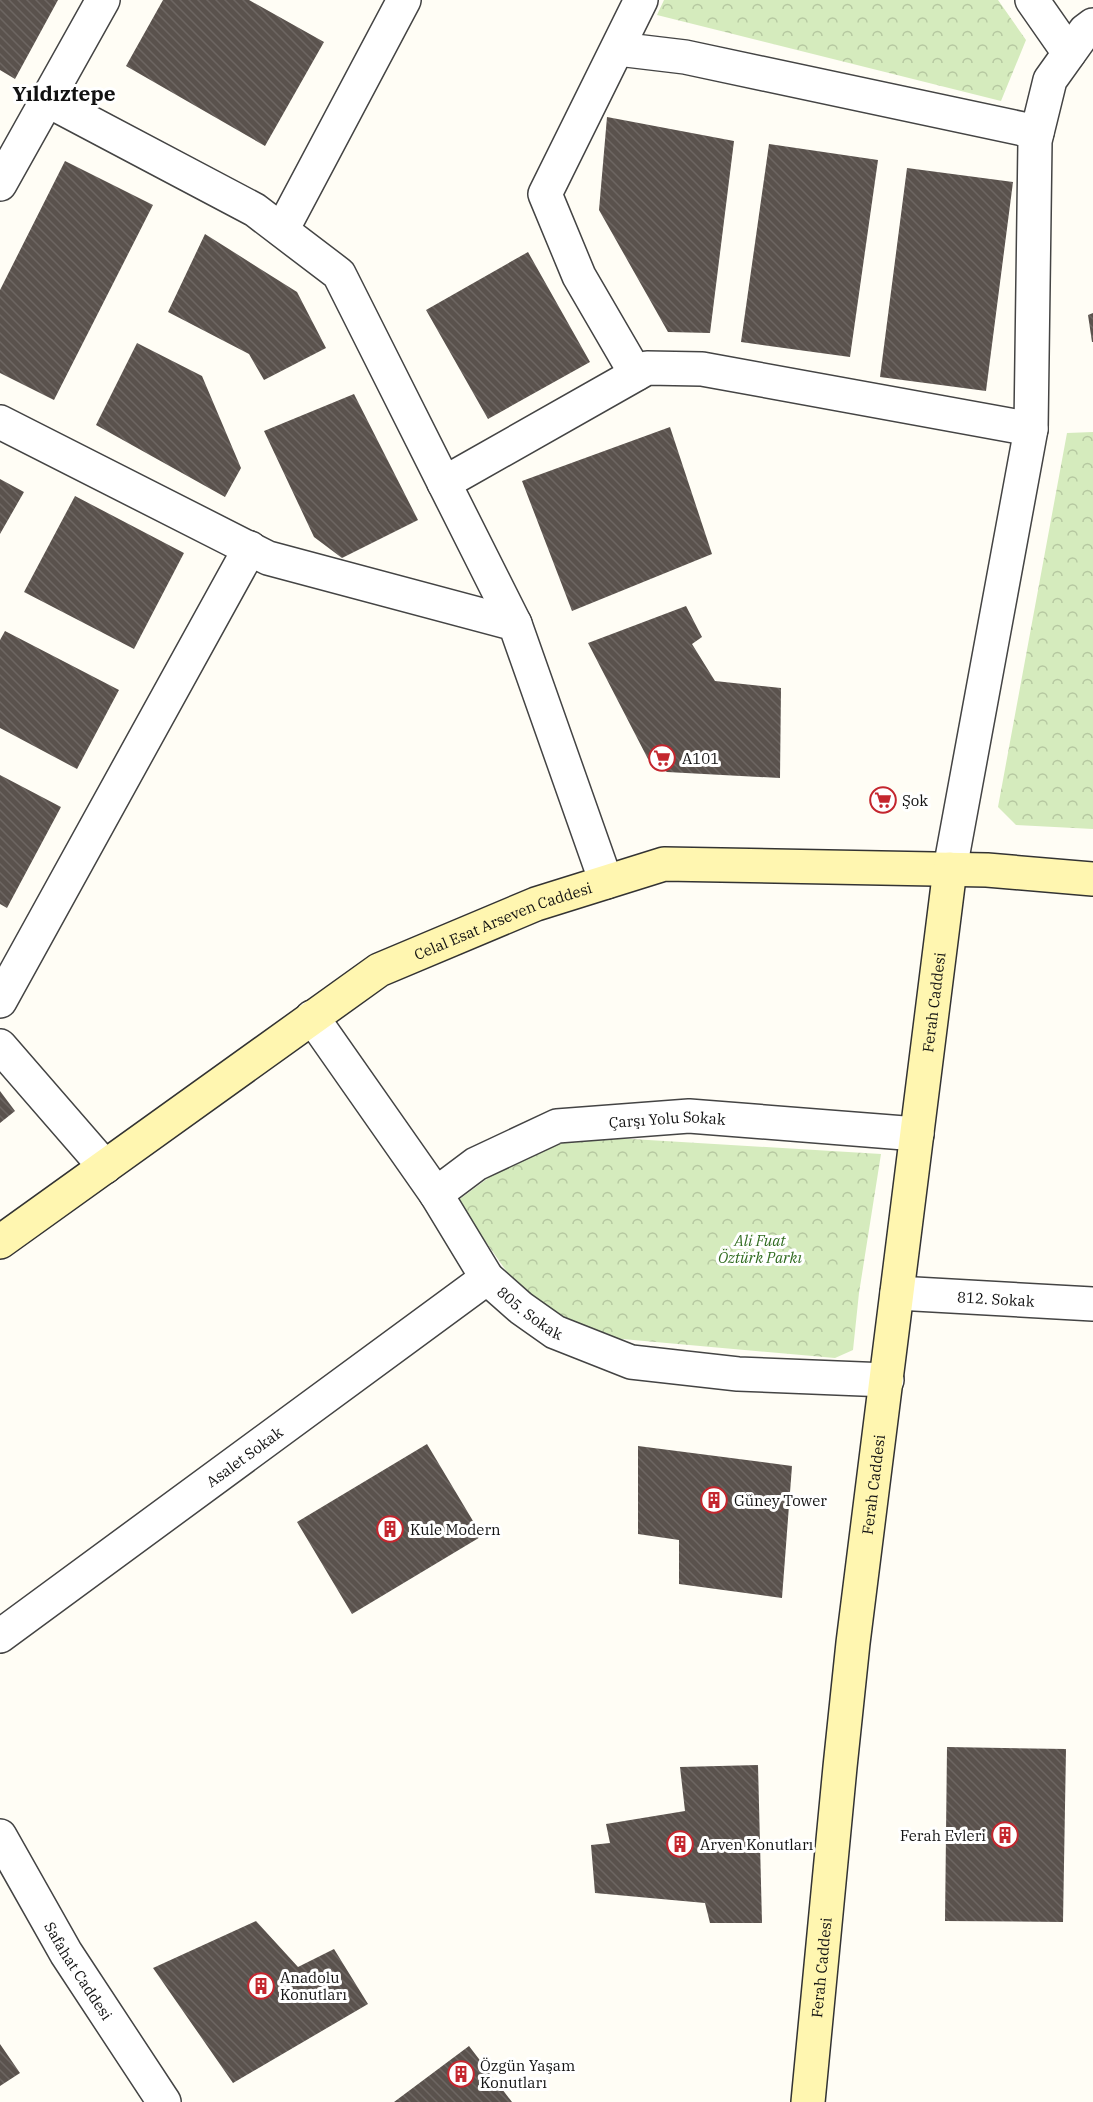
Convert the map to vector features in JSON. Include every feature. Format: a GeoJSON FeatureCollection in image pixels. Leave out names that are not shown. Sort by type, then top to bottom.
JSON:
{"type":"FeatureCollection","features":[{"type":"Feature","properties":{"kind":"street"},"geometry":{"type":"LineString","coordinates":[[0,184],[103,0]]}},
{"type":"Feature","properties":{"kind":"street"},"geometry":{"type":"LineString","coordinates":[[282,230],[404,0]]}},
{"type":"Feature","properties":{"kind":"street"},"geometry":{"type":"LineString","coordinates":[[636,374],[579,276],[545,194],[641,0]]}},
{"type":"Feature","properties":{"kind":"street"},"geometry":{"type":"LineString","coordinates":[[1032,0],[1069,53]]}},
{"type":"Feature","properties":{"kind":"street"},"geometry":{"type":"LineString","coordinates":[[950,869],[1031,429],[1037,132],[1050,80],[1085,31],[1093,25]]}},
{"type":"Feature","properties":{"kind":"street"},"geometry":{"type":"LineString","coordinates":[[618,49],[685,57],[1037,132]]}},
{"type":"Feature","properties":{"kind":"street"},"geometry":{"type":"LineString","coordinates":[[47,100],[255,210],[339,274],[515,624],[606,882]]}},
{"type":"Feature","properties":{"kind":"street"},"geometry":{"type":"LineString","coordinates":[[444,483],[647,368],[702,369],[1031,429]]}},
{"type":"Feature","properties":{"kind":"street"},"geometry":{"type":"LineString","coordinates":[[0,422],[268,558],[515,624]]}},
{"type":"Feature","properties":{"kind":"street"},"geometry":{"type":"LineString","coordinates":[[0,1001],[250,548]]}},
{"type":"Feature","properties":{"kind":"street","name":"Celal Esat Arseven Caddesi"},"geometry":{"type":"LineString","coordinates":[[0,1242],[379,970],[536,904],[664,864],[987,870],[1093,879]]}},
{"type":"Feature","properties":{"kind":"street","name":"Ferah Caddesi"},"geometry":{"type":"LineString","coordinates":[[808,2102],[840,1767],[950,869]]}},
{"type":"Feature","properties":{"kind":"street","name":"805. Sokak"},"geometry":{"type":"LineString","coordinates":[[312,1017],[436,1194],[487,1278],[521,1308],[555,1332],[631,1362],[738,1374],[887,1380]]}},
{"type":"Feature","properties":{"kind":"street"},"geometry":{"type":"LineString","coordinates":[[0,1047],[105,1167]]}},
{"type":"Feature","properties":{"kind":"street","name":"Çarşı Yolu Sokak"},"geometry":{"type":"LineString","coordinates":[[436,1194],[476,1164],[557,1126],[689,1116],[917,1134]]}},
{"type":"Feature","properties":{"kind":"street","name":"Asalet Sokak"},"geometry":{"type":"LineString","coordinates":[[0,1636],[487,1278]]}},
{"type":"Feature","properties":{"kind":"street","name":"812. Sokak"},"geometry":{"type":"LineString","coordinates":[[897,1293],[1093,1304]]}},
{"type":"Feature","properties":{"kind":"street","name":"Safahat Caddesi"},"geometry":{"type":"LineString","coordinates":[[0,1836],[66,1953],[164,2102]]}},
{"type":"Feature","properties":{"kind":"green space"},"geometry":{"type":"Polygon","coordinates":[[[664,0],[998,0],[1026,40],[1001,101],[657,15],[664,0]]]}},
{"type":"Feature","properties":{"kind":"green space"},"geometry":{"type":"Polygon","coordinates":[[[1093,432],[1093,829],[1016,825],[998,807],[1067,433],[1093,432]]]}},
{"type":"Feature","properties":{"kind":"green space","name":"Ali Fuat Öztürk Parkı"},"geometry":{"type":"Polygon","coordinates":[[[582,1136],[881,1154],[859,1293],[853,1350],[835,1358],[600,1337],[560,1320],[519,1289],[457,1201],[514,1159],[582,1136]]]}},
{"type":"Feature","properties":{"kind":"building"},"geometry":{"type":"Polygon","coordinates":[[[0,0],[58,0],[15,79],[0,70],[0,0]]]}},
{"type":"Feature","properties":{"kind":"building"},"geometry":{"type":"Polygon","coordinates":[[[163,0],[249,0],[324,42],[265,146],[126,66],[163,0]]]}},
{"type":"Feature","properties":{"kind":"building"},"geometry":{"type":"Polygon","coordinates":[[[607,117],[734,141],[710,333],[668,332],[599,210],[607,117]]]}},
{"type":"Feature","properties":{"kind":"building"},"geometry":{"type":"Polygon","coordinates":[[[769,144],[878,160],[850,357],[741,342],[769,144]]]}},
{"type":"Feature","properties":{"kind":"building"},"geometry":{"type":"Polygon","coordinates":[[[65,161],[153,205],[54,400],[0,373],[0,290],[65,161]]]}},
{"type":"Feature","properties":{"kind":"building"},"geometry":{"type":"Polygon","coordinates":[[[907,168],[1013,182],[986,391],[880,377],[907,168]]]}},
{"type":"Feature","properties":{"kind":"building"},"geometry":{"type":"Polygon","coordinates":[[[205,234],[297,292],[326,348],[264,380],[249,354],[168,312],[205,234]]]}},
{"type":"Feature","properties":{"kind":"building"},"geometry":{"type":"Polygon","coordinates":[[[528,252],[590,362],[488,419],[426,310],[528,252]]]}},
{"type":"Feature","properties":{"kind":"building"},"geometry":{"type":"Polygon","coordinates":[[[1093,313],[1093,342],[1092,342],[1088,315],[1093,313]]]}},
{"type":"Feature","properties":{"kind":"building"},"geometry":{"type":"Polygon","coordinates":[[[137,343],[202,376],[241,468],[225,497],[96,425],[137,343]]]}},
{"type":"Feature","properties":{"kind":"building"},"geometry":{"type":"Polygon","coordinates":[[[354,394],[418,520],[342,558],[314,537],[264,431],[354,394]]]}},
{"type":"Feature","properties":{"kind":"building"},"geometry":{"type":"Polygon","coordinates":[[[670,427],[712,554],[572,611],[522,481],[670,427]]]}},
{"type":"Feature","properties":{"kind":"building"},"geometry":{"type":"Polygon","coordinates":[[[0,479],[24,492],[0,534],[0,479]]]}},
{"type":"Feature","properties":{"kind":"building"},"geometry":{"type":"Polygon","coordinates":[[[75,496],[184,553],[134,649],[24,592],[75,496]]]}},
{"type":"Feature","properties":{"kind":"building"},"geometry":{"type":"Polygon","coordinates":[[[686,606],[702,637],[692,644],[715,681],[781,688],[780,778],[667,772],[648,759],[588,643],[686,606]]]}},
{"type":"Feature","properties":{"kind":"building"},"geometry":{"type":"Polygon","coordinates":[[[5,631],[119,690],[77,769],[0,728],[0,640],[5,631]]]}},
{"type":"Feature","properties":{"kind":"building"},"geometry":{"type":"Polygon","coordinates":[[[0,775],[61,807],[7,908],[0,904],[0,775]]]}},
{"type":"Feature","properties":{"kind":"building"},"geometry":{"type":"Polygon","coordinates":[[[0,1091],[15,1111],[0,1123],[0,1091]]]}},
{"type":"Feature","properties":{"kind":"building","name":"Kule Modern"},"geometry":{"type":"Polygon","coordinates":[[[427,1444],[482,1536],[352,1614],[297,1522],[427,1444]]]}},
{"type":"Feature","properties":{"kind":"building","name":"Güney Tower"},"geometry":{"type":"Polygon","coordinates":[[[638,1446],[792,1466],[782,1598],[679,1584],[679,1540],[638,1534],[638,1446]]]}},
{"type":"Feature","properties":{"kind":"building","name":"Ferah Evleri"},"geometry":{"type":"Polygon","coordinates":[[[947,1747],[1066,1749],[1063,1922],[945,1921],[947,1747]]]}},
{"type":"Feature","properties":{"kind":"building","name":"Arven Konutları"},"geometry":{"type":"Polygon","coordinates":[[[758,1765],[762,1923],[710,1923],[705,1903],[595,1893],[591,1845],[610,1843],[606,1824],[685,1811],[680,1767],[758,1765]]]}},
{"type":"Feature","properties":{"kind":"building","name":"Anadolu Konutları"},"geometry":{"type":"Polygon","coordinates":[[[256,1921],[298,1967],[334,1949],[368,2004],[233,2083],[153,1968],[256,1921]]]}},
{"type":"Feature","properties":{"kind":"building"},"geometry":{"type":"Polygon","coordinates":[[[0,2044],[20,2073],[0,2086],[0,2044]]]}},
{"type":"Feature","properties":{"kind":"building","name":"Özgün Yaşam Konutları"},"geometry":{"type":"Polygon","coordinates":[[[469,2046],[512,2102],[394,2102],[469,2046]]]}},
{"type":"Feature","properties":{"kind":"place","name":"A101"},"geometry":{"type":"Point","coordinates":[662,758]}},
{"type":"Feature","properties":{"kind":"place","name":"Şok"},"geometry":{"type":"Point","coordinates":[883,800]}},
{"type":"Feature","properties":{"kind":"place","name":"Güney Tower"},"geometry":{"type":"Point","coordinates":[714,1500]}},
{"type":"Feature","properties":{"kind":"place","name":"Kule Modern"},"geometry":{"type":"Point","coordinates":[390,1529]}},
{"type":"Feature","properties":{"kind":"place","name":"Ferah Evleri"},"geometry":{"type":"Point","coordinates":[1005,1835]}},
{"type":"Feature","properties":{"kind":"place","name":"Arven Konutları"},"geometry":{"type":"Point","coordinates":[680,1844]}},
{"type":"Feature","properties":{"kind":"place","name":"Anadolu Konutları"},"geometry":{"type":"Point","coordinates":[261,1986]}},
{"type":"Feature","properties":{"kind":"place","name":"Özgün Yaşam Konutları"},"geometry":{"type":"Point","coordinates":[461,2074]}},
{"type":"Feature","properties":{"kind":"district","name":"Yıldıztepe"},"geometry":{"type":"Point","coordinates":[64,93]}}]}
